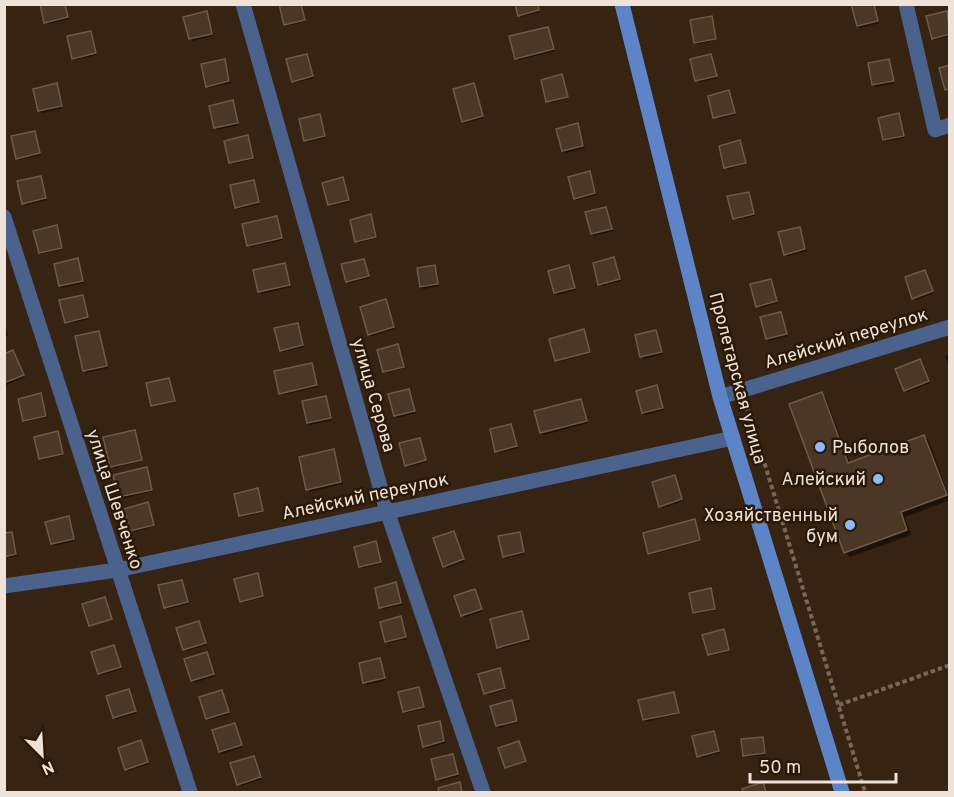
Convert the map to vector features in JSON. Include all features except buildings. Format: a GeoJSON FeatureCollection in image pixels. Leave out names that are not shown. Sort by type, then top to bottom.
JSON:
{"type":"FeatureCollection","features":[{"type":"Feature","properties":{"kind":"main road","name":"Пролетарская улица"},"geometry":{"type":"LineString","coordinates":[[622,4],[720,397],[842,792]]}},
{"type":"Feature","properties":{"kind":"street","name":"улица Серова"},"geometry":{"type":"LineString","coordinates":[[243,4],[387,511],[483,792]]}},
{"type":"Feature","properties":{"kind":"street"},"geometry":{"type":"LineString","coordinates":[[906,4],[935,130],[950,125]]}},
{"type":"Feature","properties":{"kind":"street","name":"улица Шевченко"},"geometry":{"type":"LineString","coordinates":[[4,217],[190,792]]}},
{"type":"Feature","properties":{"kind":"street","name":"Алейский переулок"},"geometry":{"type":"LineString","coordinates":[[720,397],[950,327]]}},
{"type":"Feature","properties":{"kind":"street","name":"Алейский переулок"},"geometry":{"type":"LineString","coordinates":[[4,586],[117,570],[733,438]]}},
{"type":"Feature","properties":{"kind":"path"},"geometry":{"type":"LineString","coordinates":[[742,390],[865,792]]}},
{"type":"Feature","properties":{"kind":"path"},"geometry":{"type":"LineString","coordinates":[[839,705],[950,665]]}},
{"type":"Feature","properties":{"kind":"place","name":"Рыболов"},"geometry":{"type":"Point","coordinates":[820,447]}},
{"type":"Feature","properties":{"kind":"place","name":"Алейский"},"geometry":{"type":"Point","coordinates":[878,479]}},
{"type":"Feature","properties":{"kind":"place","name":"Хозяйственный бум"},"geometry":{"type":"Point","coordinates":[850,525]}}]}
